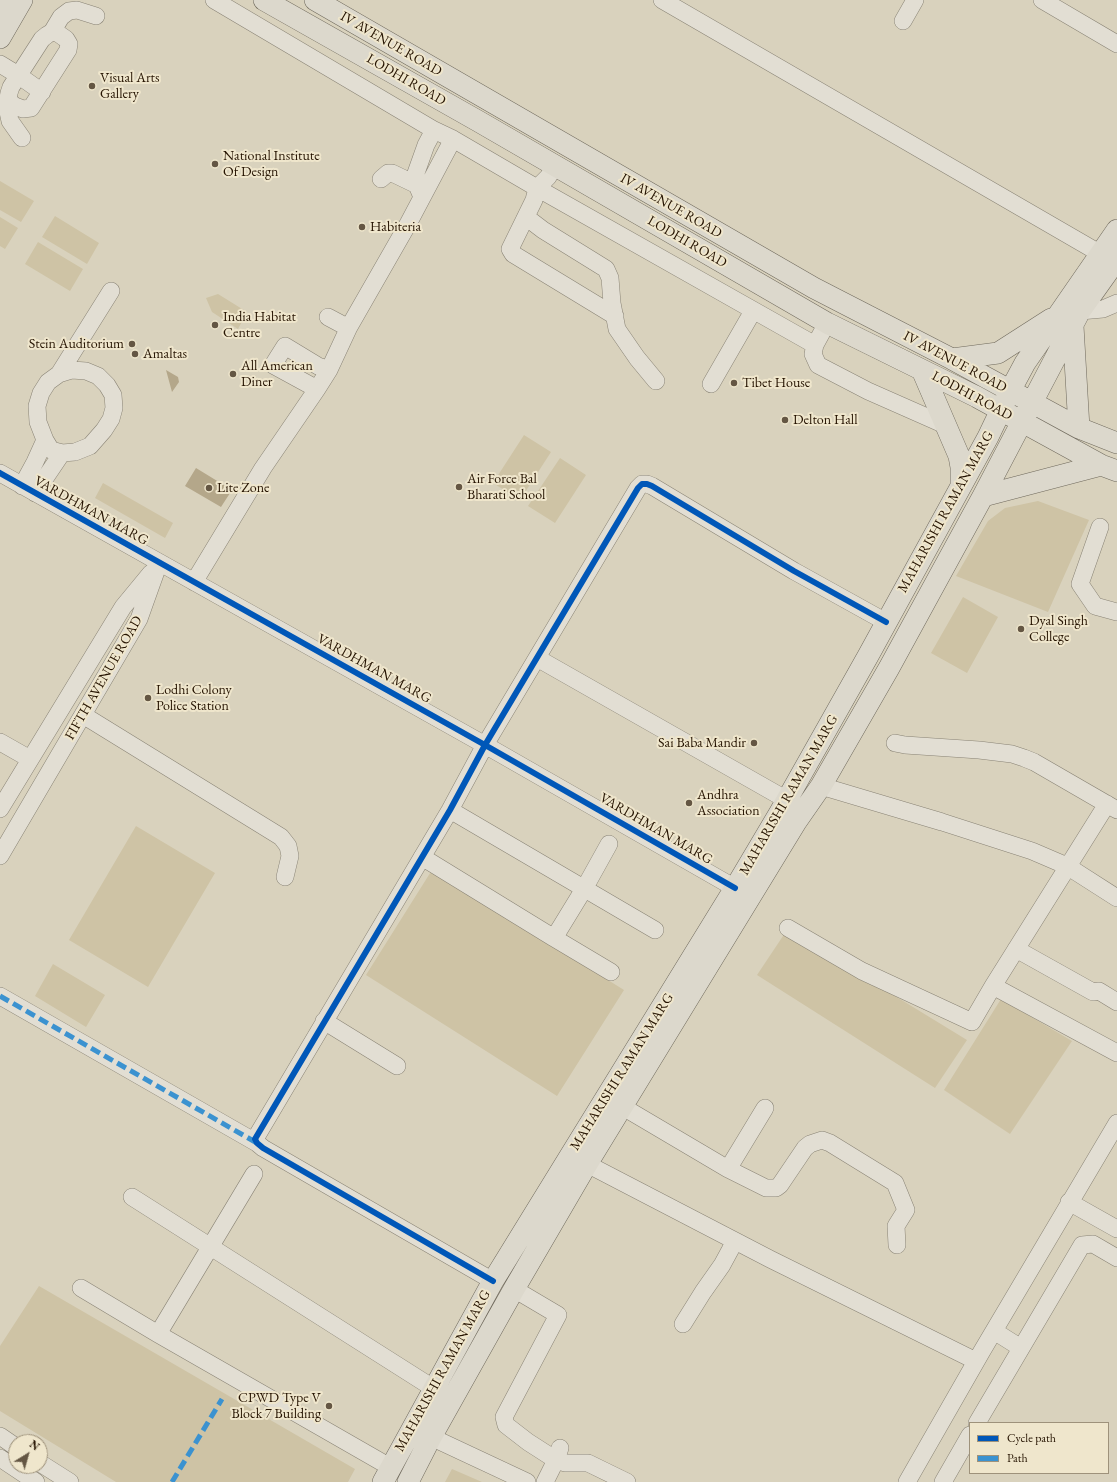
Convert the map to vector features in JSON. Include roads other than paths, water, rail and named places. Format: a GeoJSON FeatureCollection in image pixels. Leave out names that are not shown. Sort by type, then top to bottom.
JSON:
{"type":"FeatureCollection","features":[{"type":"Feature","properties":{"kind":"main road"},"geometry":{"type":"LineString","coordinates":[[0,8],[5,0]]}},
{"type":"Feature","properties":{"kind":"main road"},"geometry":{"type":"LineString","coordinates":[[0,38],[22,0]]}},
{"type":"Feature","properties":{"kind":"main road","name":"LODHI ROAD"},"geometry":{"type":"LineString","coordinates":[[264,0],[827,322],[1000,410],[1109,468]]}},
{"type":"Feature","properties":{"kind":"main road","name":"IV AVENUE ROAD"},"geometry":{"type":"LineString","coordinates":[[315,0],[814,288],[952,359],[1033,403]]}},
{"type":"Feature","properties":{"kind":"main road","name":"MAHARISHI RAMAN MARG"},"geometry":{"type":"LineString","coordinates":[[408,1482],[431,1437],[514,1289],[587,1164],[796,822],[821,786],[889,668],[1033,403],[1070,317],[1109,256],[1117,230]]}},
{"type":"Feature","properties":{"kind":"main road"},"geometry":{"type":"LineString","coordinates":[[952,359],[998,353],[1070,317],[1079,428]]}},
{"type":"Feature","properties":{"kind":"main road","name":"MAHARISHI RAMAN MARG"},"geometry":{"type":"LineString","coordinates":[[386,1475],[493,1281],[735,888],[787,800],[988,437],[1010,390],[1025,363],[1070,317]]}},
{"type":"Feature","properties":{"kind":"main road"},"geometry":{"type":"LineString","coordinates":[[922,370],[959,456],[961,467],[961,486]]}},
{"type":"Feature","properties":{"kind":"main road","name":"LODHI ROAD"},"geometry":{"type":"LineString","coordinates":[[1033,403],[1079,428],[1117,443]]}},
{"type":"Feature","properties":{"kind":"main road"},"geometry":{"type":"LineString","coordinates":[[983,496],[1109,468]]}},
{"type":"Feature","properties":{"kind":"street"},"geometry":{"type":"LineString","coordinates":[[662,0],[1109,256]]}},
{"type":"Feature","properties":{"kind":"street"},"geometry":{"type":"LineString","coordinates":[[902,22],[914,0]]}},
{"type":"Feature","properties":{"kind":"street"},"geometry":{"type":"LineString","coordinates":[[1042,0],[1117,44]]}},
{"type":"Feature","properties":{"kind":"street"},"geometry":{"type":"LineString","coordinates":[[219,1],[434,130],[453,139],[536,188],[815,345]]}},
{"type":"Feature","properties":{"kind":"street"},"geometry":{"type":"LineString","coordinates":[[22,138],[10,121],[7,107],[15,82],[42,39],[52,32],[61,17],[69,10],[77,10],[96,16]]}},
{"type":"Feature","properties":{"kind":"street"},"geometry":{"type":"LineString","coordinates":[[0,55],[15,82],[10,103],[23,109],[31,108],[68,50],[69,44],[66,39],[56,32],[52,32]]}},
{"type":"Feature","properties":{"kind":"street"},"geometry":{"type":"LineString","coordinates":[[0,64],[15,82],[42,92]]}},
{"type":"Feature","properties":{"kind":"street"},"geometry":{"type":"LineString","coordinates":[[420,191],[416,173],[426,145],[434,130]]}},
{"type":"Feature","properties":{"kind":"street"},"geometry":{"type":"LineString","coordinates":[[194,582],[263,468],[317,389],[323,368],[340,323],[453,139]]}},
{"type":"Feature","properties":{"kind":"street"},"geometry":{"type":"LineString","coordinates":[[555,166],[548,177],[536,188],[534,200],[510,249],[513,254],[615,316]]}},
{"type":"Feature","properties":{"kind":"street"},"geometry":{"type":"LineString","coordinates":[[381,179],[388,173],[392,173],[420,191]]}},
{"type":"Feature","properties":{"kind":"street"},"geometry":{"type":"LineString","coordinates":[[526,217],[542,230],[606,269],[610,278],[617,329],[637,358],[656,381]]}},
{"type":"Feature","properties":{"kind":"street"},"geometry":{"type":"LineString","coordinates":[[59,374],[111,291]]}},
{"type":"Feature","properties":{"kind":"street"},"geometry":{"type":"LineString","coordinates":[[1070,317],[1117,304]]}},
{"type":"Feature","properties":{"kind":"street"},"geometry":{"type":"LineString","coordinates":[[711,384],[753,311]]}},
{"type":"Feature","properties":{"kind":"street"},"geometry":{"type":"LineString","coordinates":[[827,322],[815,345],[813,354],[818,364],[868,391],[945,425]]}},
{"type":"Feature","properties":{"kind":"street"},"geometry":{"type":"LineString","coordinates":[[317,389],[273,365],[285,346],[323,368]]}},
{"type":"Feature","properties":{"kind":"street"},"geometry":{"type":"LineString","coordinates":[[72,370],[86,371],[98,376],[107,385],[114,396],[114,408],[111,419],[104,430],[90,446],[74,452],[62,453],[51,450],[45,440],[38,422],[37,406],[40,393],[48,382],[59,374],[72,370]]}},
{"type":"Feature","properties":{"kind":"street"},"geometry":{"type":"LineString","coordinates":[[29,489],[35,462],[45,440]]}},
{"type":"Feature","properties":{"kind":"street"},"geometry":{"type":"LineString","coordinates":[[29,489],[62,453]]}},
{"type":"Feature","properties":{"kind":"street","name":"VARDHMAN MARG"},"geometry":{"type":"LineString","coordinates":[[0,473],[485,744],[735,888]]}},
{"type":"Feature","properties":{"kind":"street"},"geometry":{"type":"LineString","coordinates":[[257,1143],[255,1139],[256,1135],[450,810],[485,744],[638,488],[642,484],[652,486],[794,571],[886,622]]}},
{"type":"Feature","properties":{"kind":"street"},"geometry":{"type":"LineString","coordinates":[[1100,527],[1080,584],[1095,606],[1117,612]]}},
{"type":"Feature","properties":{"kind":"street","name":"FIFTH AVENUE ROAD"},"geometry":{"type":"LineString","coordinates":[[0,856],[139,619],[159,563]]}},
{"type":"Feature","properties":{"kind":"street","name":"FIFTH AVENUE ROAD"},"geometry":{"type":"LineString","coordinates":[[0,809],[123,607],[159,563]]}},
{"type":"Feature","properties":{"kind":"street"},"geometry":{"type":"LineString","coordinates":[[537,658],[787,800]]}},
{"type":"Feature","properties":{"kind":"street"},"geometry":{"type":"LineString","coordinates":[[83,715],[281,837],[288,846],[290,856],[285,878]]}},
{"type":"Feature","properties":{"kind":"street"},"geometry":{"type":"LineString","coordinates":[[0,742],[30,759]]}},
{"type":"Feature","properties":{"kind":"street"},"geometry":{"type":"LineString","coordinates":[[788,928],[862,971],[969,1022],[972,1022],[1067,866],[1112,807],[1034,762],[1012,754],[895,743]]}},
{"type":"Feature","properties":{"kind":"street"},"geometry":{"type":"LineString","coordinates":[[821,786],[942,822],[1032,851],[1067,866],[1117,898]]}},
{"type":"Feature","properties":{"kind":"street"},"geometry":{"type":"LineString","coordinates":[[450,810],[655,930]]}},
{"type":"Feature","properties":{"kind":"street"},"geometry":{"type":"LineString","coordinates":[[554,938],[609,844]]}},
{"type":"Feature","properties":{"kind":"street"},"geometry":{"type":"LineString","coordinates":[[422,857],[611,972]]}},
{"type":"Feature","properties":{"kind":"street"},"geometry":{"type":"LineString","coordinates":[[1016,949],[1093,992],[1099,991],[1117,1002]]}},
{"type":"Feature","properties":{"kind":"street"},"geometry":{"type":"LineString","coordinates":[[993,986],[1117,1053]]}},
{"type":"Feature","properties":{"kind":"street"},"geometry":{"type":"LineString","coordinates":[[0,996],[257,1143],[263,1148],[493,1281]]}},
{"type":"Feature","properties":{"kind":"street"},"geometry":{"type":"LineString","coordinates":[[324,1021],[397,1066]]}},
{"type":"Feature","properties":{"kind":"street"},"geometry":{"type":"LineString","coordinates":[[623,1107],[728,1169],[766,1188],[776,1188],[783,1181],[805,1148],[810,1144],[822,1140],[830,1143],[895,1183],[906,1210],[896,1226],[897,1245]]}},
{"type":"Feature","properties":{"kind":"street"},"geometry":{"type":"LineString","coordinates":[[728,1169],[765,1108]]}},
{"type":"Feature","properties":{"kind":"street"},"geometry":{"type":"LineString","coordinates":[[907,1482],[1069,1202],[1117,1123]]}},
{"type":"Feature","properties":{"kind":"street"},"geometry":{"type":"LineString","coordinates":[[587,1164],[736,1242],[976,1361]]}},
{"type":"Feature","properties":{"kind":"street"},"geometry":{"type":"LineString","coordinates":[[158,1334],[254,1174]]}},
{"type":"Feature","properties":{"kind":"street"},"geometry":{"type":"LineString","coordinates":[[132,1196],[433,1388]]}},
{"type":"Feature","properties":{"kind":"street"},"geometry":{"type":"LineString","coordinates":[[1069,1202],[1117,1229]]}},
{"type":"Feature","properties":{"kind":"street"},"geometry":{"type":"LineString","coordinates":[[682,1324],[736,1242]]}},
{"type":"Feature","properties":{"kind":"street"},"geometry":{"type":"LineString","coordinates":[[978,1422],[1082,1245],[1093,1244],[1117,1258]]}},
{"type":"Feature","properties":{"kind":"street"},"geometry":{"type":"LineString","coordinates":[[81,1288],[386,1475]]}},
{"type":"Feature","properties":{"kind":"street"},"geometry":{"type":"LineString","coordinates":[[514,1289],[558,1315],[504,1417],[506,1425],[528,1442],[558,1454],[565,1463],[588,1463],[627,1482]]}},
{"type":"Feature","properties":{"kind":"street"},"geometry":{"type":"LineString","coordinates":[[994,1332],[1021,1348]]}},
{"type":"Feature","properties":{"kind":"street"},"geometry":{"type":"LineString","coordinates":[[431,1437],[526,1482]]}},
{"type":"Feature","properties":{"kind":"street"},"geometry":{"type":"LineString","coordinates":[[943,1482],[969,1437]]}},
{"type":"Feature","properties":{"kind":"street"},"geometry":{"type":"LineString","coordinates":[[545,1482],[558,1454]]}},
{"type":"Feature","properties":{"kind":"street"},"geometry":{"type":"LineString","coordinates":[[0,1458],[36,1482]]}},
{"type":"Feature","properties":{"kind":"street"},"geometry":{"type":"LineString","coordinates":[[48,1468],[70,1482]]}},
{"type":"Feature","properties":{"kind":"place","name":"Visual Arts Gallery"},"geometry":{"type":"Point","coordinates":[92,86]}},
{"type":"Feature","properties":{"kind":"place","name":"National Institute Of Design"},"geometry":{"type":"Point","coordinates":[215,164]}},
{"type":"Feature","properties":{"kind":"place","name":"Habiteria"},"geometry":{"type":"Point","coordinates":[362,227]}},
{"type":"Feature","properties":{"kind":"place","name":"India Habitat Centre"},"geometry":{"type":"Point","coordinates":[215,325]}},
{"type":"Feature","properties":{"kind":"place","name":"Stein Auditorium"},"geometry":{"type":"Point","coordinates":[132,344]}},
{"type":"Feature","properties":{"kind":"place","name":"Amaltas"},"geometry":{"type":"Point","coordinates":[135,354]}},
{"type":"Feature","properties":{"kind":"place","name":"All American Diner"},"geometry":{"type":"Point","coordinates":[233,374]}},
{"type":"Feature","properties":{"kind":"place","name":"Tibet House"},"geometry":{"type":"Point","coordinates":[734,383]}},
{"type":"Feature","properties":{"kind":"place","name":"Delton Hall"},"geometry":{"type":"Point","coordinates":[785,420]}},
{"type":"Feature","properties":{"kind":"place","name":"Air Force Bal Bharati School"},"geometry":{"type":"Point","coordinates":[459,487]}},
{"type":"Feature","properties":{"kind":"place","name":"Lite Zone"},"geometry":{"type":"Point","coordinates":[209,488]}},
{"type":"Feature","properties":{"kind":"place","name":"Dyal Singh College"},"geometry":{"type":"Point","coordinates":[1021,629]}},
{"type":"Feature","properties":{"kind":"place","name":"Lodhi Colony Police Station"},"geometry":{"type":"Point","coordinates":[148,698]}},
{"type":"Feature","properties":{"kind":"place","name":"Sai Baba Mandir"},"geometry":{"type":"Point","coordinates":[754,743]}},
{"type":"Feature","properties":{"kind":"place","name":"Andhra Association"},"geometry":{"type":"Point","coordinates":[689,803]}},
{"type":"Feature","properties":{"kind":"place","name":"CPWD Type V Block 7 Building"},"geometry":{"type":"Point","coordinates":[329,1406]}}]}
